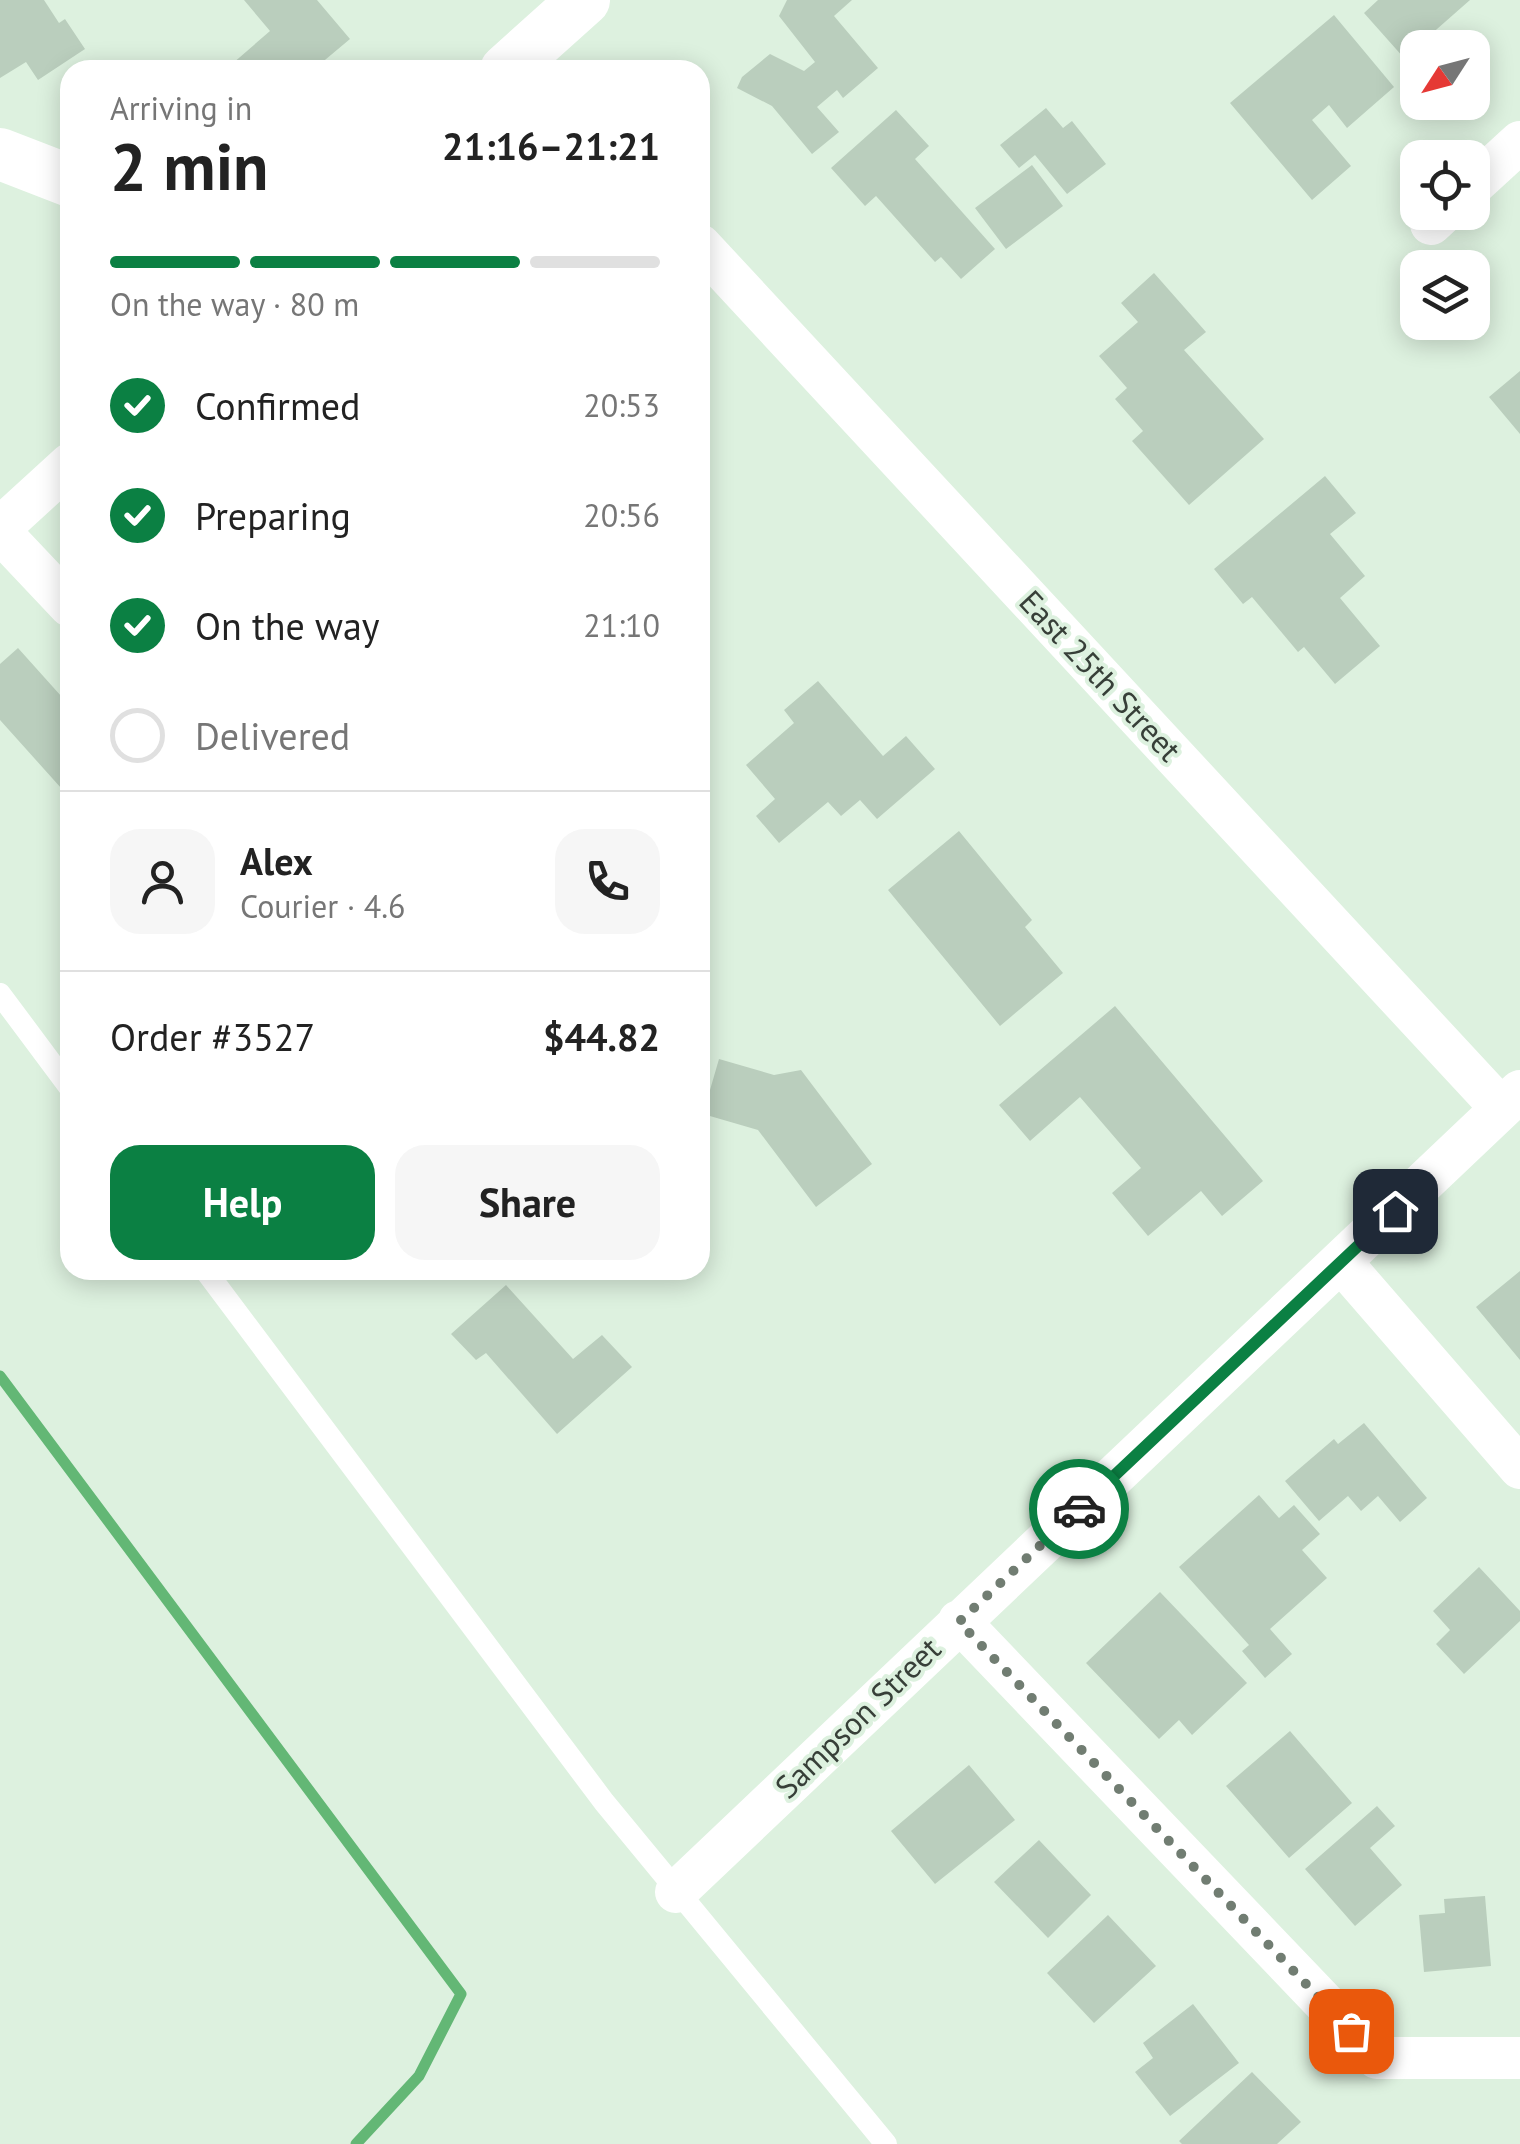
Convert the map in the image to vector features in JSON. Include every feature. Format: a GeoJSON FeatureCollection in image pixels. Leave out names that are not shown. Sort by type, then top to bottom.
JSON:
{"type":"FeatureCollection","features":[{"type":"Feature","properties":{"kind":"street"},"geometry":{"type":"LineString","coordinates":[[527,60],[584,0]]}},
{"type":"Feature","properties":{"kind":"street"},"geometry":{"type":"LineString","coordinates":[[1490,170],[1520,142]]}},
{"type":"Feature","properties":{"kind":"street"},"geometry":{"type":"LineString","coordinates":[[0,154],[60,177]]}},
{"type":"Feature","properties":{"kind":"street","name":"East 25th Street"},"geometry":{"type":"LineString","coordinates":[[710,256],[1510,1099]]}},
{"type":"Feature","properties":{"kind":"street"},"geometry":{"type":"LineString","coordinates":[[60,473],[0,530],[60,595]]}},
{"type":"Feature","properties":{"kind":"street","name":"Sampson Street"},"geometry":{"type":"LineString","coordinates":[[676,1892],[1510,1099]]}},
{"type":"Feature","properties":{"kind":"street"},"geometry":{"type":"LineString","coordinates":[[1342,1262],[1520,1468]]}},
{"type":"Feature","properties":{"kind":"street"},"geometry":{"type":"LineString","coordinates":[[959,1622],[1377,2058],[1520,2058]]}},
{"type":"Feature","properties":{"kind":"lane"},"geometry":{"type":"LineString","coordinates":[[0,994],[60,1075]]}},
{"type":"Feature","properties":{"kind":"lane"},"geometry":{"type":"LineString","coordinates":[[212,1280],[414,1552],[676,1892],[738,1960],[886,2144]]}},
{"type":"Feature","properties":{"kind":"building"},"geometry":{"type":"Polygon","coordinates":[[[0,0],[44,0],[59,23],[65,19],[85,49],[68,60],[60,60],[60,65],[38,80],[26,62],[0,78],[0,0]]]}},
{"type":"Feature","properties":{"kind":"building"},"geometry":{"type":"Polygon","coordinates":[[[244,0],[317,0],[350,39],[325,60],[237,60],[270,31],[244,0]]]}},
{"type":"Feature","properties":{"kind":"building"},"geometry":{"type":"Polygon","coordinates":[[[787,0],[852,0],[834,16],[878,68],[843,98],[837,90],[817,107],[839,132],[812,154],[772,106],[737,88],[742,77],[770,54],[804,71],[815,62],[779,16],[787,0]]]}},
{"type":"Feature","properties":{"kind":"building"},"geometry":{"type":"Polygon","coordinates":[[[1378,0],[1470,0],[1436,30],[1400,30],[1400,54],[1364,13],[1378,0]]]}},
{"type":"Feature","properties":{"kind":"building"},"geometry":{"type":"Polygon","coordinates":[[[1334,15],[1394,87],[1347,128],[1329,105],[1312,120],[1351,166],[1312,200],[1230,103],[1334,15]]]}},
{"type":"Feature","properties":{"kind":"building"},"geometry":{"type":"Polygon","coordinates":[[[1046,108],[1063,128],[1072,121],[1106,164],[1067,194],[1035,155],[1019,168],[1000,145],[1046,108]]]}},
{"type":"Feature","properties":{"kind":"building"},"geometry":{"type":"Polygon","coordinates":[[[896,110],[929,146],[915,159],[995,249],[961,279],[941,257],[935,262],[876,196],[865,206],[831,168],[896,110]]]}},
{"type":"Feature","properties":{"kind":"building"},"geometry":{"type":"Polygon","coordinates":[[[1032,165],[1063,206],[1006,249],[975,208],[1032,165]]]}},
{"type":"Feature","properties":{"kind":"building"},"geometry":{"type":"Polygon","coordinates":[[[1154,273],[1206,332],[1184,350],[1264,439],[1189,505],[1132,441],[1143,431],[1115,399],[1127,388],[1099,356],[1138,322],[1121,303],[1154,273]]]}},
{"type":"Feature","properties":{"kind":"building"},"geometry":{"type":"Polygon","coordinates":[[[1520,371],[1520,434],[1489,397],[1520,371]]]}},
{"type":"Feature","properties":{"kind":"building"},"geometry":{"type":"Polygon","coordinates":[[[1325,476],[1356,513],[1330,534],[1365,576],[1340,598],[1380,646],[1335,684],[1304,647],[1298,652],[1252,597],[1243,604],[1214,569],[1325,476]]]}},
{"type":"Feature","properties":{"kind":"building"},"geometry":{"type":"Polygon","coordinates":[[[18,648],[60,695],[60,787],[0,720],[0,664],[18,648]]]}},
{"type":"Feature","properties":{"kind":"building"},"geometry":{"type":"Polygon","coordinates":[[[818,681],[883,756],[906,736],[935,769],[877,819],[860,800],[841,816],[828,802],[779,843],[756,816],[775,799],[746,765],[794,723],[784,710],[818,681]]]}},
{"type":"Feature","properties":{"kind":"building"},"geometry":{"type":"Polygon","coordinates":[[[959,831],[1032,920],[1025,927],[1063,973],[1000,1026],[888,890],[959,831]]]}},
{"type":"Feature","properties":{"kind":"building"},"geometry":{"type":"Polygon","coordinates":[[[1115,1006],[1263,1181],[1222,1216],[1201,1191],[1148,1236],[1112,1193],[1141,1168],[1080,1097],[1030,1141],[999,1105],[1115,1006]]]}},
{"type":"Feature","properties":{"kind":"building"},"geometry":{"type":"Polygon","coordinates":[[[719,1059],[774,1075],[801,1070],[872,1164],[816,1207],[758,1130],[710,1116],[710,1090],[719,1059]]]}},
{"type":"Feature","properties":{"kind":"building"},"geometry":{"type":"Polygon","coordinates":[[[1520,1271],[1520,1360],[1476,1307],[1520,1271]]]}},
{"type":"Feature","properties":{"kind":"building"},"geometry":{"type":"Polygon","coordinates":[[[506,1285],[573,1359],[602,1335],[632,1367],[557,1434],[486,1353],[476,1360],[451,1334],[506,1285]]]}},
{"type":"Feature","properties":{"kind":"building"},"geometry":{"type":"Polygon","coordinates":[[[1364,1423],[1427,1498],[1400,1522],[1378,1496],[1361,1511],[1348,1496],[1319,1521],[1285,1481],[1334,1439],[1338,1444],[1364,1423]]]}},
{"type":"Feature","properties":{"kind":"building"},"geometry":{"type":"Polygon","coordinates":[[[1259,1495],[1279,1518],[1294,1505],[1320,1534],[1302,1550],[1327,1578],[1270,1629],[1292,1654],[1265,1678],[1242,1651],[1249,1645],[1179,1567],[1259,1495]]]}},
{"type":"Feature","properties":{"kind":"building"},"geometry":{"type":"Polygon","coordinates":[[[1479,1567],[1520,1611],[1520,1621],[1464,1674],[1436,1644],[1450,1630],[1433,1611],[1479,1567]]]}},
{"type":"Feature","properties":{"kind":"building"},"geometry":{"type":"Polygon","coordinates":[[[1160,1592],[1247,1683],[1192,1735],[1179,1720],[1159,1739],[1086,1663],[1160,1592]]]}},
{"type":"Feature","properties":{"kind":"building"},"geometry":{"type":"Polygon","coordinates":[[[1290,1731],[1352,1803],[1289,1858],[1226,1786],[1290,1731]]]}},
{"type":"Feature","properties":{"kind":"building"},"geometry":{"type":"Polygon","coordinates":[[[969,1765],[1015,1820],[935,1884],[891,1831],[969,1765]]]}},
{"type":"Feature","properties":{"kind":"building"},"geometry":{"type":"Polygon","coordinates":[[[1377,1806],[1395,1826],[1370,1848],[1402,1885],[1355,1926],[1305,1869],[1377,1806]]]}},
{"type":"Feature","properties":{"kind":"building"},"geometry":{"type":"Polygon","coordinates":[[[1039,1840],[1091,1895],[1048,1938],[994,1882],[1039,1840]]]}},
{"type":"Feature","properties":{"kind":"building"},"geometry":{"type":"Polygon","coordinates":[[[1485,1896],[1491,1966],[1424,1972],[1419,1915],[1445,1913],[1444,1899],[1485,1896]]]}},
{"type":"Feature","properties":{"kind":"building"},"geometry":{"type":"Polygon","coordinates":[[[1108,1915],[1156,1966],[1094,2023],[1047,1973],[1108,1915]]]}},
{"type":"Feature","properties":{"kind":"building"},"geometry":{"type":"Polygon","coordinates":[[[1193,2004],[1239,2063],[1170,2116],[1135,2072],[1153,2058],[1143,2043],[1193,2004]]]}},
{"type":"Feature","properties":{"kind":"building"},"geometry":{"type":"Polygon","coordinates":[[[1252,2072],[1301,2122],[1277,2144],[1179,2141],[1252,2072]]]}},
{"type":"Feature","properties":{"kind":"waterway"},"geometry":{"type":"LineString","coordinates":[[0,1376],[461,1994],[419,2076],[356,2144]]}},
{"type":"Feature","properties":{"kind":"way so far"},"geometry":{"type":"LineString","coordinates":[[1079,1509],[959,1622],[1351,2031]]}},
{"type":"Feature","properties":{"kind":"route"},"geometry":{"type":"LineString","coordinates":[[1079,1509],[1395,1211]]}}]}
